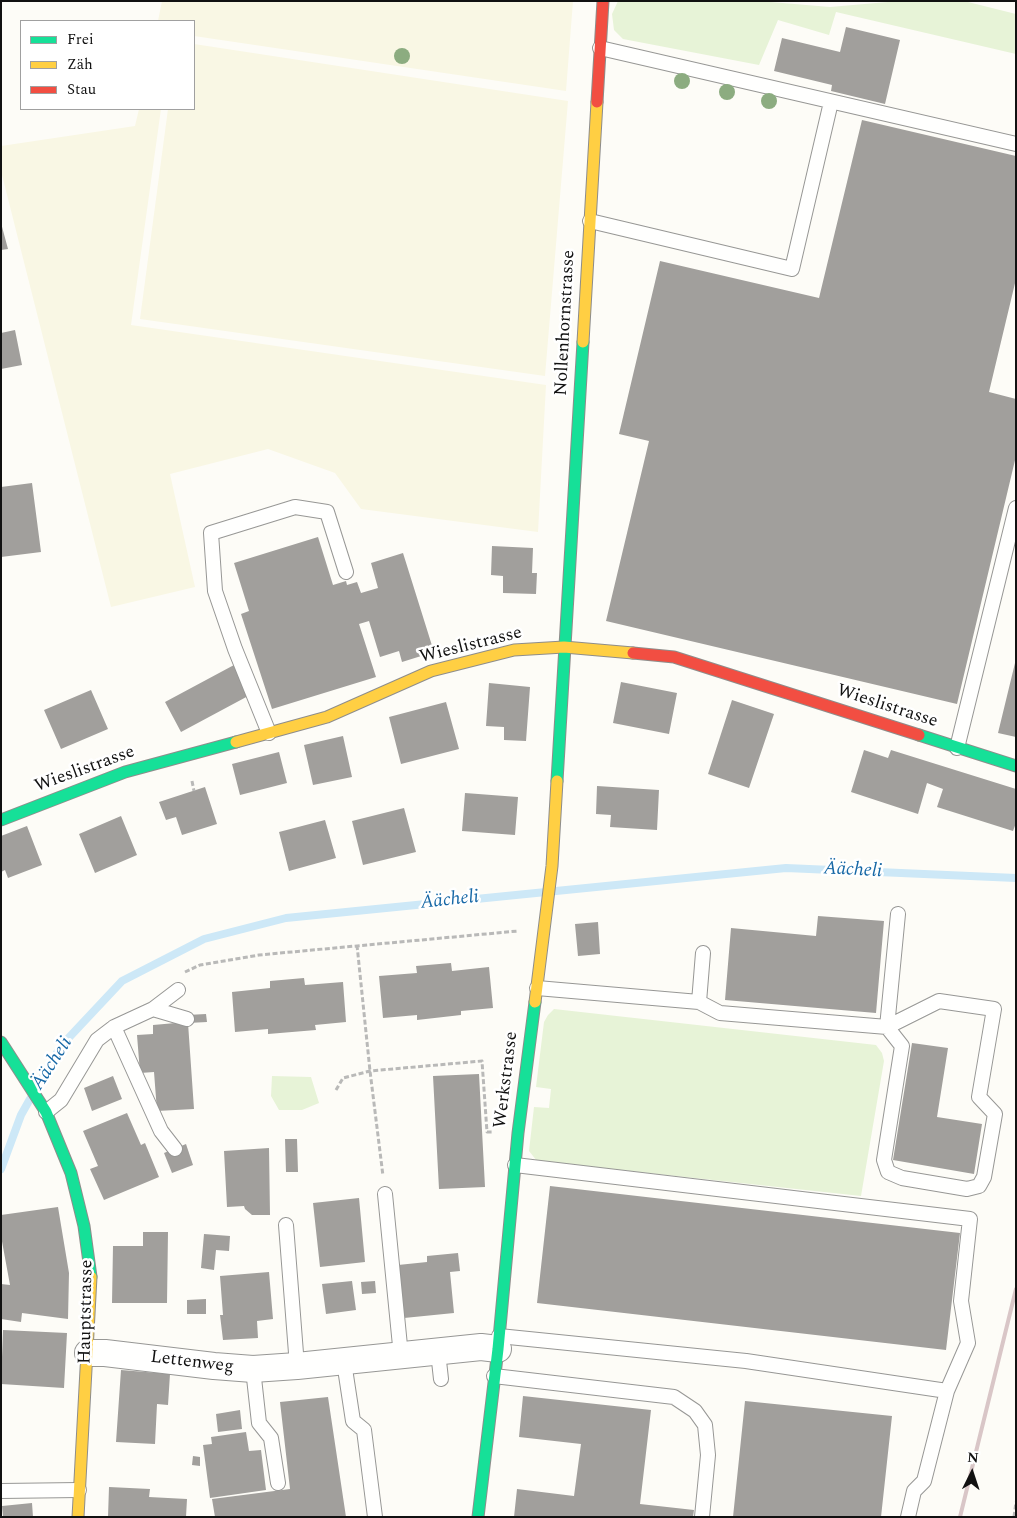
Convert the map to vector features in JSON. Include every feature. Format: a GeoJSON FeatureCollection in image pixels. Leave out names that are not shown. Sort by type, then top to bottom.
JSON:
{"type":"FeatureCollection","features":[{"type":"Feature","properties":{"kind":"street","name":"Nollenhornstrasse"},"geometry":{"type":"LineString","coordinates":[[564,647],[603,1]]}},
{"type":"Feature","properties":{"kind":"street","name":"Wieslistrasse"},"geometry":{"type":"LineString","coordinates":[[1,820],[125,772],[327,717],[431,671],[514,650],[564,647],[674,657],[1016,766]]}},
{"type":"Feature","properties":{"kind":"street","name":"Werkstrasse"},"geometry":{"type":"LineString","coordinates":[[478,1517],[498,1342],[515,1165],[552,866],[564,647]]}},
{"type":"Feature","properties":{"kind":"street","name":"Hauptstrasse"},"geometry":{"type":"LineString","coordinates":[[1,1042],[46,1112],[71,1173],[84,1226],[91,1275],[78,1517]]}},
{"type":"Feature","properties":{"kind":"street","name":"Lettenweg"},"geometry":{"type":"LineString","coordinates":[[88,1353],[105,1353],[252,1369],[438,1352],[481,1347],[498,1342]]}},
{"type":"Feature","properties":{"kind":"lane"},"geometry":{"type":"LineString","coordinates":[[600,48],[1016,144]]}},
{"type":"Feature","properties":{"kind":"lane"},"geometry":{"type":"LineString","coordinates":[[590,221],[792,269],[831,102]]}},
{"type":"Feature","properties":{"kind":"lane"},"geometry":{"type":"LineString","coordinates":[[269,733],[235,648],[215,591],[211,533],[295,507],[326,512],[346,572]]}},
{"type":"Feature","properties":{"kind":"lane"},"geometry":{"type":"LineString","coordinates":[[957,748],[1016,508]]}},
{"type":"Feature","properties":{"kind":"lane"},"geometry":{"type":"LineString","coordinates":[[537,988],[699,1002],[720,1013],[887,1027],[939,1001],[994,1009],[979,1097],[995,1114],[984,1177],[979,1186],[967,1189],[902,1178],[888,1172],[884,1160],[902,1046],[887,1027],[898,914]]}},
{"type":"Feature","properties":{"kind":"lane"},"geometry":{"type":"LineString","coordinates":[[699,1002],[703,953]]}},
{"type":"Feature","properties":{"kind":"lane"},"geometry":{"type":"LineString","coordinates":[[46,1112],[61,1100],[97,1040],[114,1027],[153,1009],[178,990]]}},
{"type":"Feature","properties":{"kind":"lane"},"geometry":{"type":"LineString","coordinates":[[153,1009],[187,1019]]}},
{"type":"Feature","properties":{"kind":"lane"},"geometry":{"type":"LineString","coordinates":[[114,1027],[161,1131],[175,1148]]}},
{"type":"Feature","properties":{"kind":"lane"},"geometry":{"type":"LineString","coordinates":[[515,1165],[970,1219],[961,1301],[968,1343],[947,1391],[924,1481],[914,1492],[908,1517]]}},
{"type":"Feature","properties":{"kind":"lane"},"geometry":{"type":"LineString","coordinates":[[385,1194],[401,1356]]}},
{"type":"Feature","properties":{"kind":"lane"},"geometry":{"type":"LineString","coordinates":[[286,1225],[297,1366]]}},
{"type":"Feature","properties":{"kind":"lane"},"geometry":{"type":"LineString","coordinates":[[498,1342],[746,1361],[947,1391]]}},
{"type":"Feature","properties":{"kind":"lane"},"geometry":{"type":"LineString","coordinates":[[438,1352],[441,1380]]}},
{"type":"Feature","properties":{"kind":"lane"},"geometry":{"type":"LineString","coordinates":[[344,1362],[353,1421],[364,1430],[375,1517]]}},
{"type":"Feature","properties":{"kind":"lane"},"geometry":{"type":"LineString","coordinates":[[252,1369],[259,1423],[271,1438],[278,1483]]}},
{"type":"Feature","properties":{"kind":"lane"},"geometry":{"type":"LineString","coordinates":[[494,1376],[674,1397],[695,1411],[705,1425],[708,1455],[702,1517]]}},
{"type":"Feature","properties":{"kind":"lane"},"geometry":{"type":"LineString","coordinates":[[1,1491],[79,1490]]}},
{"type":"Feature","properties":{"kind":"path"},"geometry":{"type":"LineString","coordinates":[[178,990],[179,975],[200,965],[259,955],[526,931]]}},
{"type":"Feature","properties":{"kind":"path"},"geometry":{"type":"LineString","coordinates":[[358,945],[370,1071],[385,1194]]}},
{"type":"Feature","properties":{"kind":"path"},"geometry":{"type":"LineString","coordinates":[[336,1090],[343,1078],[370,1071],[482,1062],[487,1132],[495,1132]]}},
{"type":"Feature","properties":{"kind":"path"},"geometry":{"type":"LineString","coordinates":[[1014,1517],[1016,1502]]}},
{"type":"Feature","properties":{"kind":"shaded area"},"geometry":{"type":"Polygon","coordinates":[[[162,1],[573,1],[566,91],[195,36],[195,20],[158,20],[162,1]]]}},
{"type":"Feature","properties":{"kind":"shaded area"},"geometry":{"type":"Polygon","coordinates":[[[195,44],[568,101],[545,376],[140,319],[168,110],[195,110],[195,44]]]}},
{"type":"Feature","properties":{"kind":"shaded area"},"geometry":{"type":"Polygon","coordinates":[[[139,110],[161,110],[131,325],[546,385],[538,532],[361,509],[335,473],[268,449],[170,474],[195,587],[111,607],[1,171],[1,146],[135,126],[139,110]]]}},
{"type":"Feature","properties":{"kind":"green space"},"geometry":{"type":"Polygon","coordinates":[[[618,1],[759,1],[830,7],[899,1],[964,1],[1016,14],[1016,54],[836,12],[829,35],[778,20],[759,65],[623,39],[614,30],[612,14],[618,1]]]}},
{"type":"Feature","properties":{"kind":"green space"},"geometry":{"type":"Polygon","coordinates":[[[554,1009],[876,1045],[882,1053],[884,1061],[861,1196],[537,1161],[529,1151],[534,1107],[549,1108],[551,1089],[536,1087],[544,1022],[554,1009]]]}},
{"type":"Feature","properties":{"kind":"green space"},"geometry":{"type":"Polygon","coordinates":[[[272,1076],[311,1077],[319,1103],[302,1110],[279,1110],[271,1096],[272,1076]]]}},
{"type":"Feature","properties":{"kind":"building"},"geometry":{"type":"Polygon","coordinates":[[[846,27],[900,40],[885,104],[831,91],[832,85],[774,71],[782,38],[840,52],[846,27]]]}},
{"type":"Feature","properties":{"kind":"building"},"geometry":{"type":"Polygon","coordinates":[[[862,120],[1016,156],[1016,279],[989,392],[1016,399],[1016,456],[957,704],[606,621],[649,441],[619,434],[660,261],[819,298],[862,120]]]}},
{"type":"Feature","properties":{"kind":"building"},"geometry":{"type":"Polygon","coordinates":[[[1,223],[8,249],[1,250],[1,223]]]}},
{"type":"Feature","properties":{"kind":"building"},"geometry":{"type":"Polygon","coordinates":[[[15,330],[22,365],[1,369],[1,333],[15,330]]]}},
{"type":"Feature","properties":{"kind":"building"},"geometry":{"type":"Polygon","coordinates":[[[32,483],[41,552],[1,557],[1,487],[32,483]]]}},
{"type":"Feature","properties":{"kind":"building"},"geometry":{"type":"Polygon","coordinates":[[[318,537],[333,585],[346,581],[347,585],[357,582],[361,593],[378,588],[371,563],[403,553],[434,652],[402,662],[399,651],[380,657],[369,621],[359,624],[376,677],[272,709],[241,614],[249,611],[234,563],[318,537]]]}},
{"type":"Feature","properties":{"kind":"building"},"geometry":{"type":"Polygon","coordinates":[[[492,546],[533,548],[532,573],[537,573],[536,594],[503,593],[503,576],[491,575],[492,546]]]}},
{"type":"Feature","properties":{"kind":"building"},"geometry":{"type":"Polygon","coordinates":[[[1016,663],[1016,737],[998,733],[1016,663]]]}},
{"type":"Feature","properties":{"kind":"building"},"geometry":{"type":"Polygon","coordinates":[[[234,665],[250,695],[181,732],[165,702],[234,665]]]}},
{"type":"Feature","properties":{"kind":"building"},"geometry":{"type":"Polygon","coordinates":[[[621,682],[677,693],[669,734],[613,723],[621,682]]]}},
{"type":"Feature","properties":{"kind":"building"},"geometry":{"type":"Polygon","coordinates":[[[489,683],[530,687],[526,741],[504,740],[504,727],[486,726],[489,683]]]}},
{"type":"Feature","properties":{"kind":"building"},"geometry":{"type":"Polygon","coordinates":[[[91,690],[108,729],[61,749],[44,710],[91,690]]]}},
{"type":"Feature","properties":{"kind":"building"},"geometry":{"type":"Polygon","coordinates":[[[732,700],[774,714],[749,788],[708,774],[732,700]]]}},
{"type":"Feature","properties":{"kind":"building"},"geometry":{"type":"Polygon","coordinates":[[[446,702],[459,749],[401,764],[389,717],[446,702]]]}},
{"type":"Feature","properties":{"kind":"building"},"geometry":{"type":"Polygon","coordinates":[[[343,736],[352,777],[313,785],[304,745],[343,736]]]}},
{"type":"Feature","properties":{"kind":"building"},"geometry":{"type":"Polygon","coordinates":[[[864,750],[888,758],[891,750],[1016,789],[1016,823],[1013,831],[937,807],[943,789],[927,783],[918,814],[851,792],[864,750]]]}},
{"type":"Feature","properties":{"kind":"building"},"geometry":{"type":"Polygon","coordinates":[[[279,752],[287,783],[240,795],[232,764],[279,752]]]}},
{"type":"Feature","properties":{"kind":"building"},"geometry":{"type":"Polygon","coordinates":[[[597,786],[659,790],[657,830],[610,827],[611,815],[596,814],[597,786]]]}},
{"type":"Feature","properties":{"kind":"building"},"geometry":{"type":"Polygon","coordinates":[[[205,787],[217,824],[182,835],[176,817],[166,820],[159,802],[205,787]]]}},
{"type":"Feature","properties":{"kind":"building"},"geometry":{"type":"Polygon","coordinates":[[[465,793],[518,797],[515,835],[462,831],[465,793]]]}},
{"type":"Feature","properties":{"kind":"building"},"geometry":{"type":"Polygon","coordinates":[[[404,808],[416,852],[363,865],[352,821],[404,808]]]}},
{"type":"Feature","properties":{"kind":"building"},"geometry":{"type":"Polygon","coordinates":[[[121,816],[137,855],[95,873],[79,834],[121,816]]]}},
{"type":"Feature","properties":{"kind":"building"},"geometry":{"type":"Polygon","coordinates":[[[325,820],[336,858],[289,871],[279,832],[325,820]]]}},
{"type":"Feature","properties":{"kind":"building"},"geometry":{"type":"Polygon","coordinates":[[[27,826],[42,865],[8,878],[5,870],[1,872],[1,836],[27,826]]]}},
{"type":"Feature","properties":{"kind":"building"},"geometry":{"type":"Polygon","coordinates":[[[818,916],[884,921],[876,1013],[725,1000],[731,928],[816,936],[818,916]]]}},
{"type":"Feature","properties":{"kind":"building"},"geometry":{"type":"Polygon","coordinates":[[[598,922],[600,954],[578,956],[575,924],[598,922]]]}},
{"type":"Feature","properties":{"kind":"building"},"geometry":{"type":"Polygon","coordinates":[[[451,963],[452,971],[489,967],[493,1008],[461,1011],[461,1015],[417,1020],[417,1015],[383,1018],[379,976],[417,973],[416,966],[451,963]]]}},
{"type":"Feature","properties":{"kind":"building"},"geometry":{"type":"Polygon","coordinates":[[[304,978],[305,985],[343,982],[346,1022],[315,1025],[316,1030],[268,1034],[268,1029],[235,1032],[232,992],[270,988],[270,981],[304,978]]]}},
{"type":"Feature","properties":{"kind":"building"},"geometry":{"type":"Polygon","coordinates":[[[206,1014],[207,1022],[188,1023],[194,1109],[157,1111],[154,1072],[140,1073],[137,1035],[153,1034],[153,1025],[187,1022],[187,1015],[206,1014]]]}},
{"type":"Feature","properties":{"kind":"building"},"geometry":{"type":"Polygon","coordinates":[[[912,1043],[948,1048],[937,1117],[982,1124],[974,1174],[893,1160],[912,1043]]]}},
{"type":"Feature","properties":{"kind":"building"},"geometry":{"type":"Polygon","coordinates":[[[479,1074],[485,1187],[439,1189],[433,1076],[479,1074]]]}},
{"type":"Feature","properties":{"kind":"building"},"geometry":{"type":"Polygon","coordinates":[[[113,1076],[122,1099],[92,1111],[84,1088],[113,1076]]]}},
{"type":"Feature","properties":{"kind":"building"},"geometry":{"type":"Polygon","coordinates":[[[127,1113],[141,1145],[145,1143],[159,1177],[104,1200],[90,1169],[98,1166],[83,1131],[127,1113]]]}},
{"type":"Feature","properties":{"kind":"building"},"geometry":{"type":"Polygon","coordinates":[[[285,1139],[297,1139],[298,1172],[286,1172],[285,1139]]]}},
{"type":"Feature","properties":{"kind":"building"},"geometry":{"type":"Polygon","coordinates":[[[186,1144],[193,1165],[172,1173],[164,1153],[186,1144]]]}},
{"type":"Feature","properties":{"kind":"building"},"geometry":{"type":"Polygon","coordinates":[[[269,1148],[270,1215],[252,1215],[244,1206],[227,1207],[224,1151],[269,1148]]]}},
{"type":"Feature","properties":{"kind":"building"},"geometry":{"type":"Polygon","coordinates":[[[550,1186],[960,1233],[946,1350],[537,1303],[550,1186]]]}},
{"type":"Feature","properties":{"kind":"building"},"geometry":{"type":"Polygon","coordinates":[[[359,1198],[365,1262],[320,1267],[313,1203],[359,1198]]]}},
{"type":"Feature","properties":{"kind":"building"},"geometry":{"type":"Polygon","coordinates":[[[58,1207],[69,1273],[68,1319],[22,1313],[21,1322],[1,1319],[1,1284],[10,1285],[1,1236],[1,1215],[58,1207]]]}},
{"type":"Feature","properties":{"kind":"building"},"geometry":{"type":"Polygon","coordinates":[[[143,1232],[168,1232],[167,1303],[112,1303],[113,1246],[143,1246],[143,1232]]]}},
{"type":"Feature","properties":{"kind":"building"},"geometry":{"type":"Polygon","coordinates":[[[204,1234],[230,1236],[229,1251],[216,1250],[214,1270],[201,1268],[204,1234]]]}},
{"type":"Feature","properties":{"kind":"building"},"geometry":{"type":"Polygon","coordinates":[[[458,1253],[460,1271],[450,1272],[454,1313],[404,1318],[398,1265],[427,1262],[427,1256],[458,1253]]]}},
{"type":"Feature","properties":{"kind":"building"},"geometry":{"type":"Polygon","coordinates":[[[269,1272],[273,1319],[257,1321],[258,1338],[223,1340],[220,1315],[223,1315],[220,1276],[269,1272]]]}},
{"type":"Feature","properties":{"kind":"building"},"geometry":{"type":"Polygon","coordinates":[[[352,1281],[356,1310],[326,1314],[322,1284],[352,1281]]]}},
{"type":"Feature","properties":{"kind":"building"},"geometry":{"type":"Polygon","coordinates":[[[375,1281],[376,1293],[362,1294],[361,1282],[375,1281]]]}},
{"type":"Feature","properties":{"kind":"building"},"geometry":{"type":"Polygon","coordinates":[[[206,1299],[206,1314],[187,1314],[187,1300],[206,1299]]]}},
{"type":"Feature","properties":{"kind":"building"},"geometry":{"type":"Polygon","coordinates":[[[3,1330],[67,1333],[64,1388],[1,1384],[3,1330]]]}},
{"type":"Feature","properties":{"kind":"building"},"geometry":{"type":"Polygon","coordinates":[[[121,1370],[170,1374],[168,1405],[157,1404],[155,1444],[116,1442],[121,1370]]]}},
{"type":"Feature","properties":{"kind":"building"},"geometry":{"type":"Polygon","coordinates":[[[523,1396],[651,1410],[640,1504],[694,1510],[693,1517],[514,1517],[517,1489],[574,1496],[581,1444],[519,1437],[523,1396]]]}},
{"type":"Feature","properties":{"kind":"building"},"geometry":{"type":"Polygon","coordinates":[[[328,1397],[346,1517],[215,1517],[212,1499],[290,1489],[280,1402],[328,1397]]]}},
{"type":"Feature","properties":{"kind":"building"},"geometry":{"type":"Polygon","coordinates":[[[745,1401],[892,1416],[881,1517],[733,1517],[745,1401]]]}},
{"type":"Feature","properties":{"kind":"building"},"geometry":{"type":"Polygon","coordinates":[[[240,1410],[242,1429],[218,1432],[216,1414],[240,1410]]]}},
{"type":"Feature","properties":{"kind":"building"},"geometry":{"type":"Polygon","coordinates":[[[246,1432],[249,1451],[261,1450],[266,1490],[210,1498],[203,1445],[212,1444],[211,1437],[246,1432]]]}},
{"type":"Feature","properties":{"kind":"building"},"geometry":{"type":"Polygon","coordinates":[[[193,1456],[200,1457],[200,1466],[192,1465],[193,1456]]]}},
{"type":"Feature","properties":{"kind":"building"},"geometry":{"type":"Polygon","coordinates":[[[109,1487],[150,1489],[149,1497],[187,1499],[186,1517],[108,1517],[109,1487]]]}},
{"type":"Feature","properties":{"kind":"building"},"geometry":{"type":"Polygon","coordinates":[[[32,1503],[33,1517],[3,1517],[2,1506],[32,1503]]]}},
{"type":"Feature","properties":{"kind":"waterway","name":"Äächeli"},"geometry":{"type":"LineString","coordinates":[[37,1087],[61,1046],[122,981],[204,939],[286,918],[786,868],[1016,878]]}},
{"type":"Feature","properties":{"kind":"waterway","name":"Äächeli"},"geometry":{"type":"LineString","coordinates":[[1,1169],[21,1115],[30,1099]]}},
{"type":"Feature","properties":{"kind":"railway"},"geometry":{"type":"LineString","coordinates":[[960,1517],[1016,1289]]}},
{"type":"Feature","properties":{"kind":"traffic: fast"},"geometry":{"type":"LineString","coordinates":[[557,781],[583,342]]}},
{"type":"Feature","properties":{"kind":"traffic: fast"},"geometry":{"type":"LineString","coordinates":[[919,735],[1016,766]]}},
{"type":"Feature","properties":{"kind":"traffic: fast"},"geometry":{"type":"LineString","coordinates":[[1,820],[125,772],[236,742]]}},
{"type":"Feature","properties":{"kind":"traffic: fast"},"geometry":{"type":"LineString","coordinates":[[478,1517],[498,1349],[518,1133],[535,1002]]}},
{"type":"Feature","properties":{"kind":"traffic: fast"},"geometry":{"type":"LineString","coordinates":[[1,1042],[46,1112],[71,1173],[84,1226],[91,1277]]}},
{"type":"Feature","properties":{"kind":"traffic: slow"},"geometry":{"type":"LineString","coordinates":[[583,342],[597,102]]}},
{"type":"Feature","properties":{"kind":"traffic: slow"},"geometry":{"type":"LineString","coordinates":[[236,742],[327,717],[431,671],[514,650],[564,647],[633,653]]}},
{"type":"Feature","properties":{"kind":"traffic: slow"},"geometry":{"type":"LineString","coordinates":[[535,1002],[552,866],[557,781]]}},
{"type":"Feature","properties":{"kind":"traffic: slow"},"geometry":{"type":"LineString","coordinates":[[78,1517],[91,1277]]}},
{"type":"Feature","properties":{"kind":"traffic: jam"},"geometry":{"type":"LineString","coordinates":[[597,102],[603,1]]}},
{"type":"Feature","properties":{"kind":"traffic: jam"},"geometry":{"type":"LineString","coordinates":[[633,653],[674,657],[919,735]]}}]}
